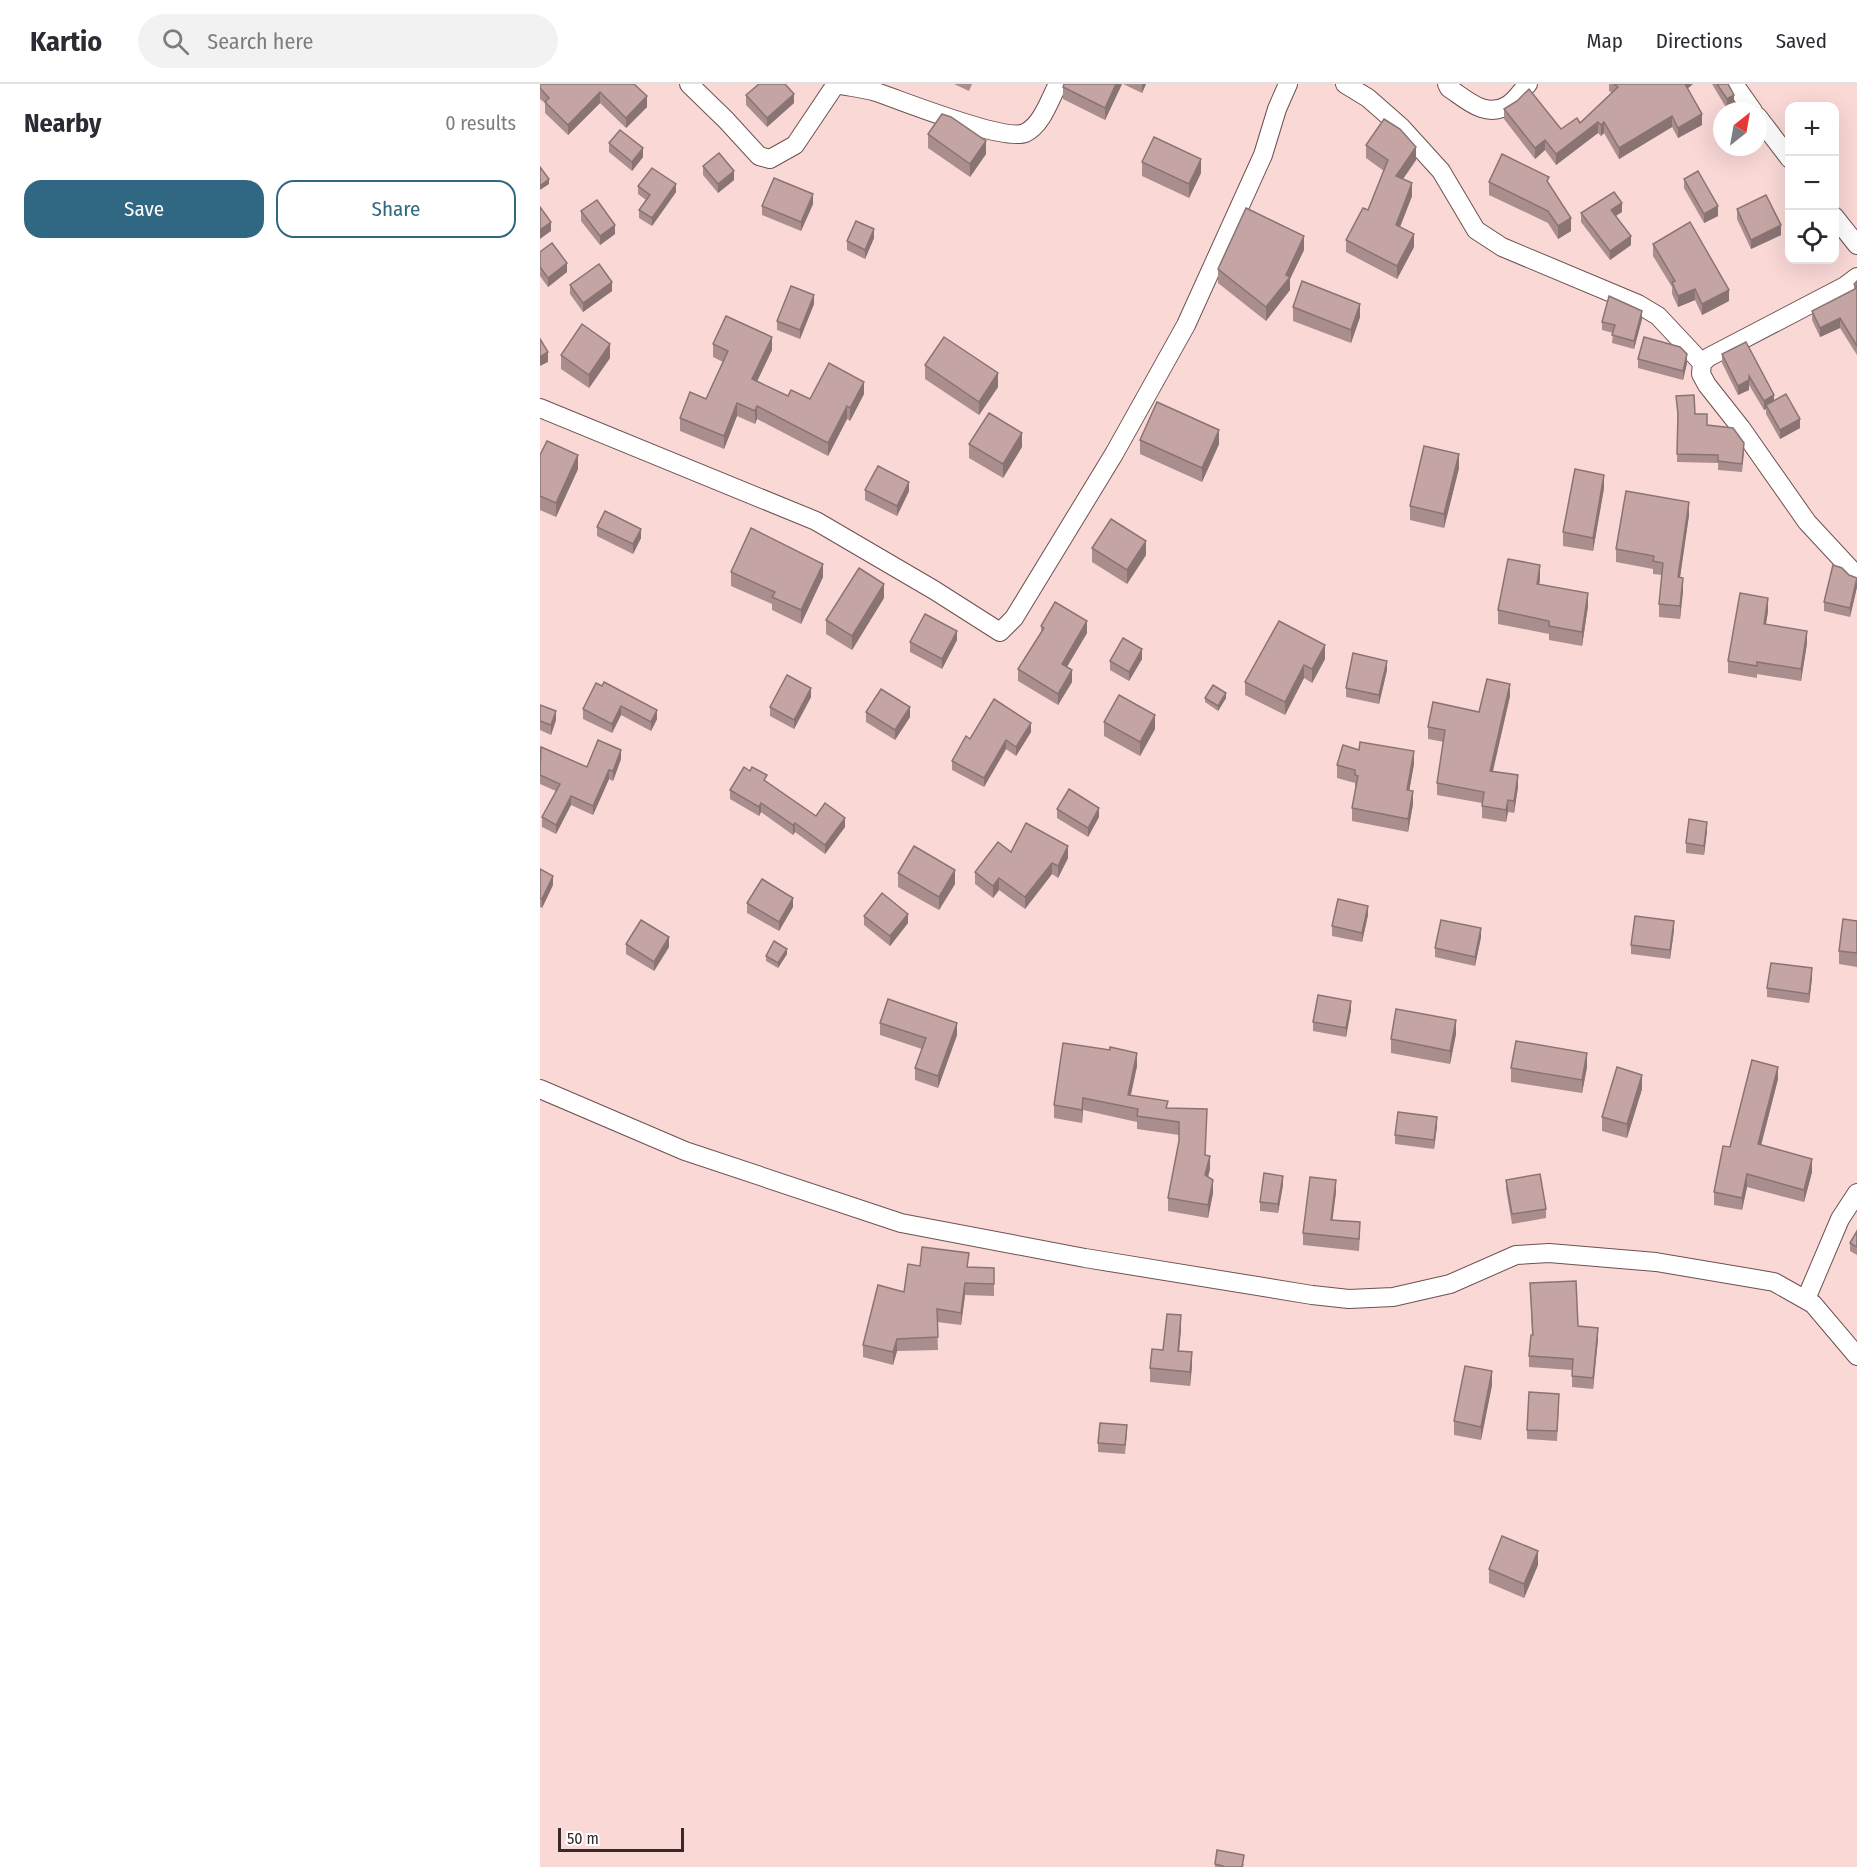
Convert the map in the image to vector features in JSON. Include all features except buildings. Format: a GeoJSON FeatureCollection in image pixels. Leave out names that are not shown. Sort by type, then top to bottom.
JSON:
{"type":"FeatureCollection","features":[{"type":"Feature","properties":{"kind":"street"},"geometry":{"type":"LineString","coordinates":[[689,84],[759,156],[770,159],[795,145],[836,84],[873,91],[960,122],[1008,134],[1024,133],[1036,124],[1058,84]]}},
{"type":"Feature","properties":{"kind":"street"},"geometry":{"type":"LineString","coordinates":[[540,408],[816,521],[934,590],[1000,632],[1014,618],[1108,464],[1185,325],[1263,155],[1277,109],[1288,84]]}},
{"type":"Feature","properties":{"kind":"street"},"geometry":{"type":"LineString","coordinates":[[1345,84],[1368,98],[1409,135],[1441,171],[1476,230],[1502,248],[1638,304],[1658,316],[1702,363]]}},
{"type":"Feature","properties":{"kind":"street"},"geometry":{"type":"LineString","coordinates":[[1447,84],[1449,88],[1480,108],[1491,110],[1508,105],[1528,84]]}},
{"type":"Feature","properties":{"kind":"street"},"geometry":{"type":"LineString","coordinates":[[1734,84],[1747,102]]}},
{"type":"Feature","properties":{"kind":"street"},"geometry":{"type":"LineString","coordinates":[[1767,129],[1788,156]]}},
{"type":"Feature","properties":{"kind":"street"},"geometry":{"type":"LineString","coordinates":[[1839,222],[1857,245]]}},
{"type":"Feature","properties":{"kind":"street"},"geometry":{"type":"LineString","coordinates":[[1857,277],[1845,286],[1709,357],[1702,363],[1701,374],[1707,385],[1742,428],[1807,522],[1857,576]]}},
{"type":"Feature","properties":{"kind":"street"},"geometry":{"type":"LineString","coordinates":[[540,1089],[685,1150],[901,1223],[1108,1262],[1349,1299],[1393,1297],[1450,1284],[1516,1255],[1549,1253],[1656,1262],[1774,1282],[1813,1304],[1857,1356]]}},
{"type":"Feature","properties":{"kind":"street"},"geometry":{"type":"LineString","coordinates":[[1806,1299],[1840,1219],[1857,1193]]}}]}
